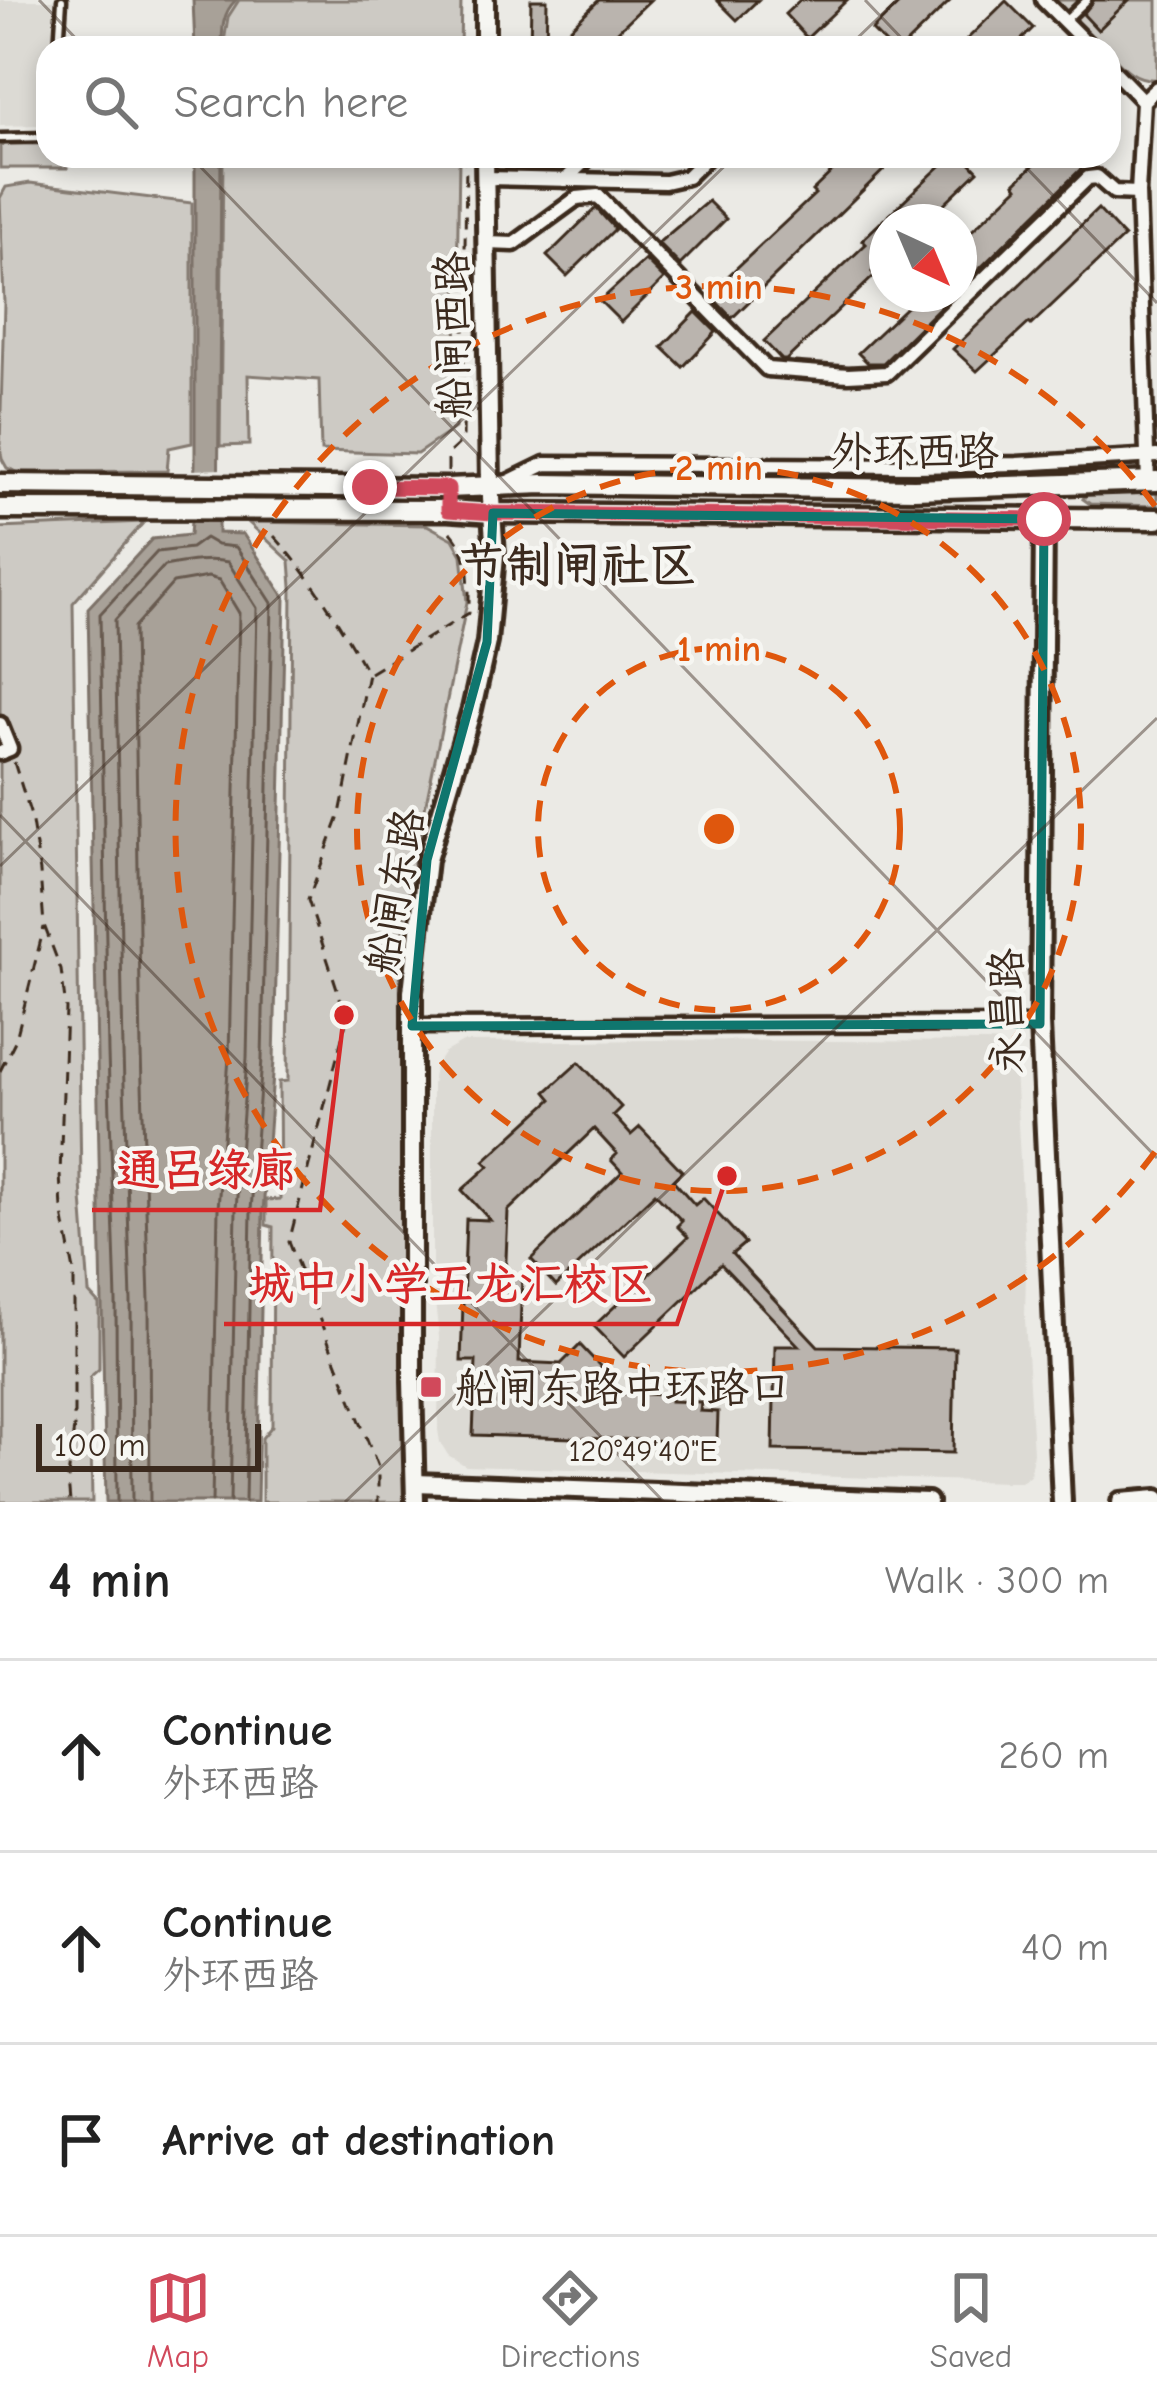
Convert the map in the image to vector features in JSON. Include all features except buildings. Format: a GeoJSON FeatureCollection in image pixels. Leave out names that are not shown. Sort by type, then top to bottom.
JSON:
{"type":"FeatureCollection","features":[{"type":"Feature","properties":{"kind":"main road","name":"外环西路"},"geometry":{"type":"LineString","coordinates":[[0,484],[914,489],[1153,482]]}},
{"type":"Feature","properties":{"kind":"main road","name":"外环西路"},"geometry":{"type":"LineString","coordinates":[[0,509],[1157,519]]}},
{"type":"Feature","properties":{"kind":"street"},"geometry":{"type":"LineString","coordinates":[[485,0],[485,36]]}},
{"type":"Feature","properties":{"kind":"street"},"geometry":{"type":"LineString","coordinates":[[1043,0],[1079,36]]}},
{"type":"Feature","properties":{"kind":"street"},"geometry":{"type":"LineString","coordinates":[[1121,78],[1143,101]]}},
{"type":"Feature","properties":{"kind":"street"},"geometry":{"type":"LineString","coordinates":[[1153,482],[1138,193],[1143,101],[1157,88]]}},
{"type":"Feature","properties":{"kind":"street","name":"船闸西路"},"geometry":{"type":"LineString","coordinates":[[484,168],[496,484],[493,513]]}},
{"type":"Feature","properties":{"kind":"street"},"geometry":{"type":"LineString","coordinates":[[565,180],[578,168]]}},
{"type":"Feature","properties":{"kind":"street"},"geometry":{"type":"LineString","coordinates":[[484,178],[665,182],[687,177],[696,168]]}},
{"type":"Feature","properties":{"kind":"street"},"geometry":{"type":"LineString","coordinates":[[487,243],[514,244],[577,199],[598,196],[767,369],[887,373],[1088,178],[1097,177],[1114,192],[1138,193]]}},
{"type":"Feature","properties":{"kind":"street"},"geometry":{"type":"LineString","coordinates":[[1143,326],[1157,317]]}},
{"type":"Feature","properties":{"kind":"street"},"geometry":{"type":"LineString","coordinates":[[496,484],[545,464],[916,466],[1152,456]]}},
{"type":"Feature","properties":{"kind":"street","name":"船闸东路"},"geometry":{"type":"LineString","coordinates":[[416,1502],[412,992],[427,860],[487,642],[495,555],[493,513]]}},
{"type":"Feature","properties":{"kind":"street","name":"永昌路"},"geometry":{"type":"LineString","coordinates":[[1044,519],[1040,1024],[1062,1502]]}},
{"type":"Feature","properties":{"kind":"street"},"geometry":{"type":"LineString","coordinates":[[0,724],[5,751]]}},
{"type":"Feature","properties":{"kind":"street"},"geometry":{"type":"LineString","coordinates":[[412,1026],[1040,1024]]}},
{"type":"Feature","properties":{"kind":"street"},"geometry":{"type":"LineString","coordinates":[[416,1483],[614,1496],[928,1502]]}},
{"type":"Feature","properties":{"kind":"street"},"geometry":{"type":"LineString","coordinates":[[1121,1502],[1157,1499]]}},
{"type":"Feature","properties":{"kind":"lane"},"geometry":{"type":"LineString","coordinates":[[60,36],[62,0]]}},
{"type":"Feature","properties":{"kind":"lane"},"geometry":{"type":"LineString","coordinates":[[1065,22],[1087,0]]}},
{"type":"Feature","properties":{"kind":"lane"},"geometry":{"type":"LineString","coordinates":[[0,138],[36,137]]}},
{"type":"Feature","properties":{"kind":"path"},"geometry":{"type":"LineString","coordinates":[[448,488],[448,454],[463,440],[466,168]]}},
{"type":"Feature","properties":{"kind":"path"},"geometry":{"type":"LineString","coordinates":[[368,674],[469,613],[466,559],[462,545],[448,531],[448,510]]}},
{"type":"Feature","properties":{"kind":"path"},"geometry":{"type":"LineString","coordinates":[[274,536],[324,597],[368,674],[340,814],[308,900],[347,1019],[289,1242],[378,1467],[378,1502]]}},
{"type":"Feature","properties":{"kind":"path"},"geometry":{"type":"LineString","coordinates":[[5,751],[31,816],[44,925],[61,970],[66,1010],[59,1174],[74,1271],[70,1502]]}},
{"type":"Feature","properties":{"kind":"path"},"geometry":{"type":"LineString","coordinates":[[0,1071],[16,1040],[44,925]]}},
{"type":"Feature","properties":{"kind":"highlighted area"},"geometry":{"type":"Polygon","coordinates":[[[493,513],[1044,519],[1040,1024],[412,1026],[427,860],[487,642],[493,513]]]}},
{"type":"Feature","properties":{"kind":"shaded area"},"geometry":{"type":"Polygon","coordinates":[[[0,0],[53,0],[53,36],[36,36],[36,125],[0,126],[0,0]]]}},
{"type":"Feature","properties":{"kind":"shaded area"},"geometry":{"type":"Polygon","coordinates":[[[239,0],[461,0],[460,36],[225,36],[228,17],[239,0]]]}},
{"type":"Feature","properties":{"kind":"shaded area"},"geometry":{"type":"Polygon","coordinates":[[[1054,0],[1157,0],[1157,79],[1142,78],[1121,63],[1121,36],[1092,36],[1054,0]]]}},
{"type":"Feature","properties":{"kind":"shaded area"},"geometry":{"type":"Polygon","coordinates":[[[36,144],[36,168],[0,168],[0,147],[36,144]]]}},
{"type":"Feature","properties":{"kind":"shaded area"},"geometry":{"type":"Polygon","coordinates":[[[223,168],[459,168],[455,428],[417,454],[321,451],[319,380],[248,375],[249,445],[220,446],[223,168]]]}},
{"type":"Feature","properties":{"kind":"shaded area"},"geometry":{"type":"Polygon","coordinates":[[[30,183],[192,203],[192,443],[169,448],[167,471],[17,472],[2,459],[0,198],[6,187],[30,183]]]}},
{"type":"Feature","properties":{"kind":"shaded area"},"geometry":{"type":"Polygon","coordinates":[[[1157,492],[1157,506],[1090,504],[1083,499],[1087,494],[1157,492]]]}},
{"type":"Feature","properties":{"kind":"shaded area"},"geometry":{"type":"Polygon","coordinates":[[[144,522],[73,603],[81,1184],[89,1293],[99,1304],[99,1369],[90,1377],[92,1502],[0,1502],[0,528],[144,522]]]}},
{"type":"Feature","properties":{"kind":"shaded area"},"geometry":{"type":"Polygon","coordinates":[[[248,522],[427,525],[453,539],[462,555],[467,602],[400,948],[404,1502],[262,1502],[262,1438],[272,1426],[273,1227],[266,1225],[266,1200],[280,1199],[279,1082],[288,1081],[292,587],[290,561],[248,522]]]}},
{"type":"Feature","properties":{"kind":"shaded area"},"geometry":{"type":"Polygon","coordinates":[[[463,1042],[988,1042],[1007,1048],[1015,1069],[1026,1268],[1030,1475],[1020,1482],[1008,1482],[466,1466],[448,1455],[438,1430],[439,1337],[432,1276],[435,1067],[445,1052],[463,1042]]]}},
{"type":"Feature","properties":{"kind":"water"},"geometry":{"type":"Polygon","coordinates":[[[193,0],[236,0],[225,16],[223,36],[194,36],[193,0]]]}},
{"type":"Feature","properties":{"kind":"water"},"geometry":{"type":"Polygon","coordinates":[[[195,168],[221,168],[218,533],[243,534],[285,598],[257,1502],[106,1502],[88,608],[152,539],[190,535],[195,465],[195,168]]]}},
{"type":"Feature","properties":{"kind":"pier"},"geometry":{"type":"Polygon","coordinates":[[[224,469],[224,522],[185,522],[189,470],[224,469]]]}},
{"type":"Feature","properties":{"kind":"place","name":"通吕绿廊"},"geometry":{"type":"Point","coordinates":[344,1015]}},
{"type":"Feature","properties":{"kind":"place","name":"城中小学五龙汇校区"},"geometry":{"type":"Point","coordinates":[727,1176]}},
{"type":"Feature","properties":{"kind":"place","name":"船闸东路中环路口"},"geometry":{"type":"Point","coordinates":[431,1387]}},
{"type":"Feature","properties":{"kind":"district","name":"节制闸社区"},"geometry":{"type":"Point","coordinates":[577,564]}},
{"type":"Feature","properties":{"kind":"route"},"geometry":{"type":"LineString","coordinates":[[370,487],[448,488],[448,510],[493,513],[1044,519]]}}]}
